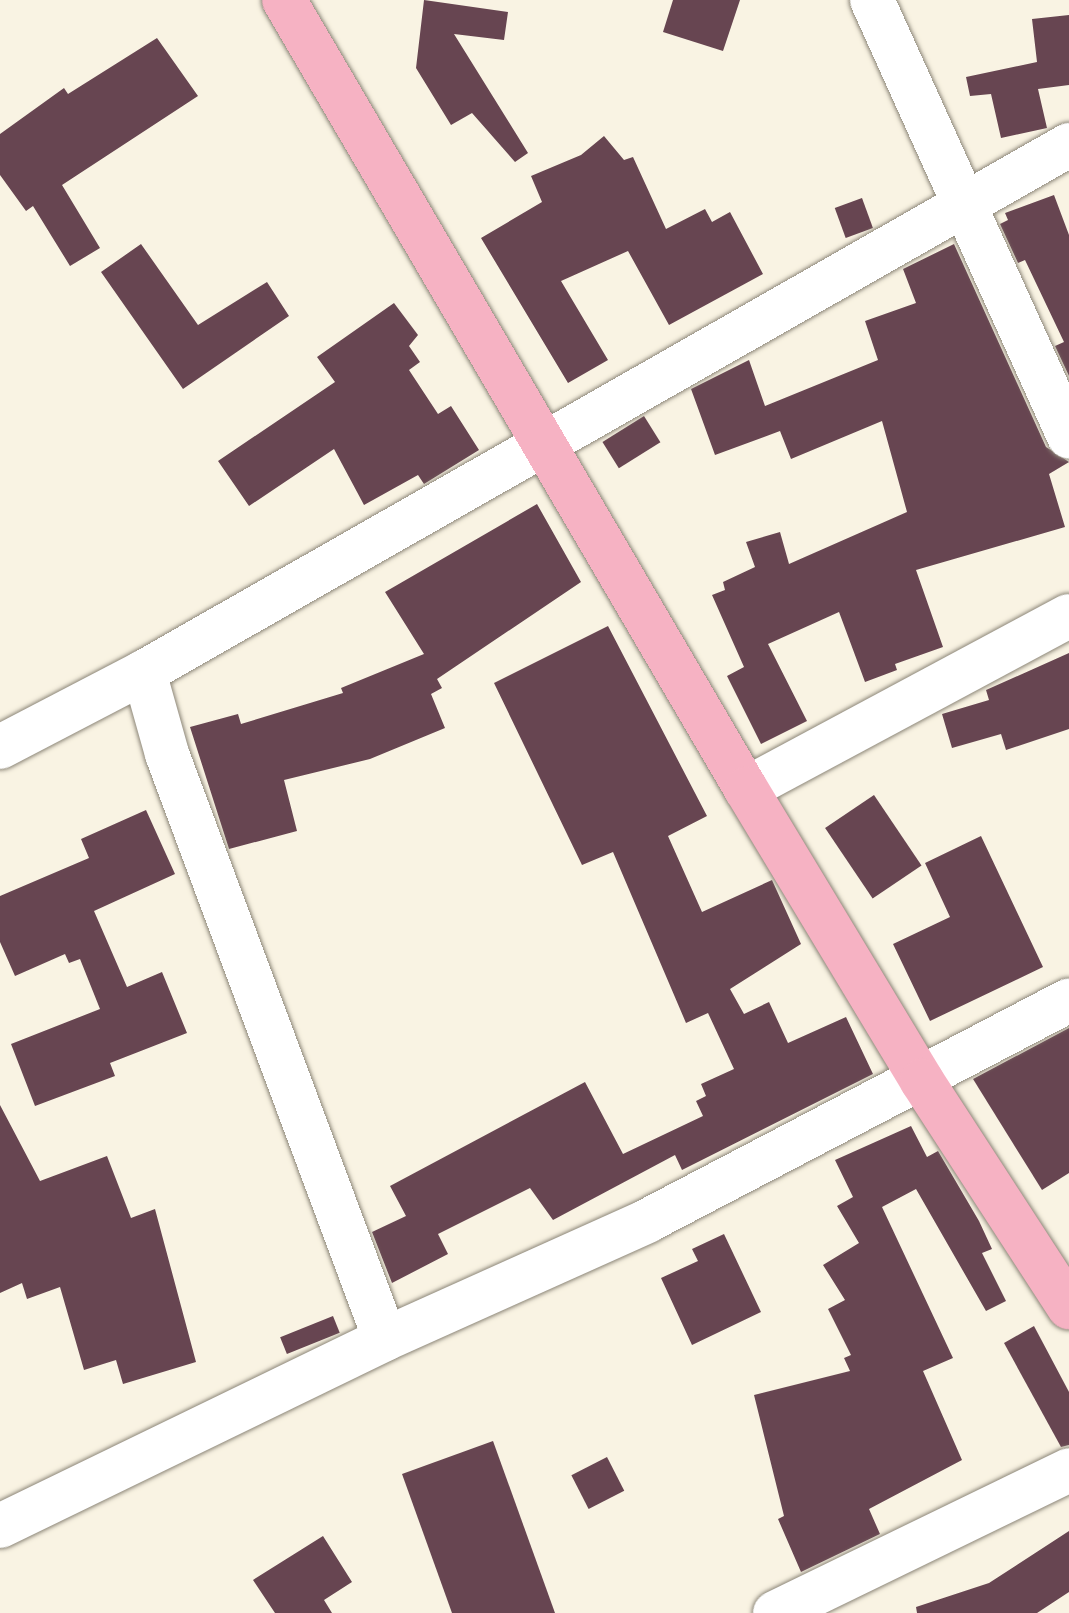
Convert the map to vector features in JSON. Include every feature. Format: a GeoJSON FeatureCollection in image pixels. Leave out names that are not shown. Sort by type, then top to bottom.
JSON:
{"type":"FeatureCollection","features":[{"type":"Feature","properties":{"kind":"main road"},"geometry":{"type":"LineString","coordinates":[[284,0],[539,441],[746,789],[922,1081],[1069,1307]]}},
{"type":"Feature","properties":{"kind":"street"},"geometry":{"type":"LineString","coordinates":[[872,0],[1069,437]]}},
{"type":"Feature","properties":{"kind":"street"},"geometry":{"type":"LineString","coordinates":[[0,747],[144,672],[539,441],[963,201],[1069,145]]}},
{"type":"Feature","properties":{"kind":"street"},"geometry":{"type":"LineString","coordinates":[[746,789],[1069,616]]}},
{"type":"Feature","properties":{"kind":"street"},"geometry":{"type":"LineString","coordinates":[[144,672],[167,754],[385,1339]]}},
{"type":"Feature","properties":{"kind":"street"},"geometry":{"type":"LineString","coordinates":[[0,1526],[385,1339],[647,1221],[922,1081],[1069,1000]]}},
{"type":"Feature","properties":{"kind":"street"},"geometry":{"type":"LineString","coordinates":[[775,1613],[1069,1470]]}},
{"type":"Feature","properties":{"kind":"building"},"geometry":{"type":"Polygon","coordinates":[[[424,0],[508,12],[504,40],[454,34],[528,153],[515,162],[472,113],[451,125],[416,68],[424,0]]]}},
{"type":"Feature","properties":{"kind":"building"},"geometry":{"type":"Polygon","coordinates":[[[673,0],[740,0],[723,51],[663,32],[673,0]]]}},
{"type":"Feature","properties":{"kind":"building"},"geometry":{"type":"Polygon","coordinates":[[[1069,15],[1069,85],[1038,89],[1047,128],[1001,138],[991,94],[970,96],[966,77],[1037,62],[1032,19],[1069,15]]]}},
{"type":"Feature","properties":{"kind":"building"},"geometry":{"type":"Polygon","coordinates":[[[157,38],[198,96],[62,185],[100,248],[70,266],[33,206],[26,211],[0,175],[0,134],[64,88],[68,94],[157,38]]]}},
{"type":"Feature","properties":{"kind":"building"},"geometry":{"type":"Polygon","coordinates":[[[604,136],[624,160],[633,157],[666,229],[705,209],[712,222],[730,212],[763,274],[669,325],[628,251],[561,281],[608,360],[568,383],[481,238],[542,202],[531,176],[581,155],[604,136]]]}},
{"type":"Feature","properties":{"kind":"building"},"geometry":{"type":"Polygon","coordinates":[[[1054,195],[1069,235],[1069,376],[1055,346],[1064,342],[1025,260],[1018,263],[1000,224],[1008,220],[1005,213],[1054,195]]]}},
{"type":"Feature","properties":{"kind":"building"},"geometry":{"type":"Polygon","coordinates":[[[862,198],[873,228],[846,238],[835,208],[862,198]]]}},
{"type":"Feature","properties":{"kind":"building"},"geometry":{"type":"Polygon","coordinates":[[[141,244],[198,325],[267,282],[289,316],[183,389],[101,272],[141,244]]]}},
{"type":"Feature","properties":{"kind":"building"},"geometry":{"type":"Polygon","coordinates":[[[954,244],[1046,447],[1069,462],[1049,474],[1065,527],[916,570],[943,647],[895,664],[897,670],[865,682],[839,612],[768,644],[807,721],[761,744],[727,676],[744,667],[712,595],[725,590],[723,582],[755,567],[746,542],[780,532],[789,564],[907,512],[882,421],[791,459],[780,431],[715,455],[691,389],[749,360],[765,406],[878,360],[865,321],[916,303],[903,269],[954,244]]]}},
{"type":"Feature","properties":{"kind":"building"},"geometry":{"type":"Polygon","coordinates":[[[394,303],[418,335],[409,346],[420,362],[409,370],[438,414],[451,406],[479,450],[424,484],[418,475],[364,505],[334,449],[249,506],[218,461],[335,382],[317,357],[394,303]]]}},
{"type":"Feature","properties":{"kind":"building"},"geometry":{"type":"Polygon","coordinates":[[[644,416],[660,442],[619,468],[602,442],[644,416]]]}},
{"type":"Feature","properties":{"kind":"building"},"geometry":{"type":"Polygon","coordinates":[[[537,504],[581,582],[437,679],[442,688],[431,694],[445,728],[370,759],[284,780],[297,831],[229,849],[190,727],[238,714],[241,724],[343,693],[341,688],[424,654],[385,592],[537,504]]]}},
{"type":"Feature","properties":{"kind":"building"},"geometry":{"type":"Polygon","coordinates":[[[608,626],[707,816],[668,836],[702,912],[772,880],[801,944],[730,989],[744,1014],[769,1002],[788,1043],[846,1017],[873,1074],[682,1170],[675,1155],[553,1220],[530,1188],[438,1234],[448,1254],[392,1283],[372,1232],[406,1216],[390,1186],[585,1082],[623,1154],[703,1116],[696,1101],[706,1096],[701,1084],[734,1069],[708,1013],[686,1023],[613,852],[582,865],[494,683],[608,626]]]}},
{"type":"Feature","properties":{"kind":"building"},"geometry":{"type":"Polygon","coordinates":[[[1069,653],[1069,729],[1006,750],[1001,734],[952,748],[942,714],[989,700],[986,690],[1069,653]]]}},
{"type":"Feature","properties":{"kind":"building"},"geometry":{"type":"Polygon","coordinates":[[[874,795],[922,865],[873,898],[825,828],[874,795]]]}},
{"type":"Feature","properties":{"kind":"building"},"geometry":{"type":"Polygon","coordinates":[[[146,810],[175,874],[94,911],[127,987],[162,972],[187,1033],[110,1063],[115,1076],[35,1106],[11,1044],[100,1009],[80,959],[69,963],[65,954],[15,976],[0,942],[0,896],[89,858],[81,839],[146,810]]]}},
{"type":"Feature","properties":{"kind":"building"},"geometry":{"type":"Polygon","coordinates":[[[981,836],[1043,967],[930,1021],[893,944],[950,917],[925,863],[981,836]]]}},
{"type":"Feature","properties":{"kind":"building"},"geometry":{"type":"Polygon","coordinates":[[[1069,1028],[1069,1173],[1042,1190],[973,1079],[1069,1028]]]}},
{"type":"Feature","properties":{"kind":"building"},"geometry":{"type":"Polygon","coordinates":[[[0,1105],[40,1181],[107,1156],[131,1218],[155,1209],[196,1362],[123,1384],[116,1360],[84,1370],[60,1287],[27,1299],[22,1283],[0,1293],[0,1105]]]}},
{"type":"Feature","properties":{"kind":"building"},"geometry":{"type":"Polygon","coordinates":[[[911,1126],[927,1157],[938,1151],[979,1221],[992,1249],[982,1253],[1006,1301],[986,1311],[916,1189],[882,1207],[953,1358],[923,1371],[962,1460],[869,1509],[880,1534],[801,1572],[778,1519],[784,1516],[754,1395],[850,1371],[844,1358],[851,1355],[828,1309],[845,1300],[823,1265],[859,1243],[837,1206],[853,1197],[835,1160],[911,1126]]]}},
{"type":"Feature","properties":{"kind":"building"},"geometry":{"type":"Polygon","coordinates":[[[724,1234],[761,1312],[692,1345],[661,1278],[698,1261],[692,1249],[724,1234]]]}},
{"type":"Feature","properties":{"kind":"building"},"geometry":{"type":"Polygon","coordinates":[[[333,1316],[340,1333],[287,1354],[280,1337],[333,1316]]]}},
{"type":"Feature","properties":{"kind":"building"},"geometry":{"type":"Polygon","coordinates":[[[1034,1326],[1069,1392],[1069,1445],[1061,1447],[1004,1343],[1034,1326]]]}},
{"type":"Feature","properties":{"kind":"building"},"geometry":{"type":"Polygon","coordinates":[[[493,1441],[555,1613],[452,1613],[402,1474],[493,1441]]]}},
{"type":"Feature","properties":{"kind":"building"},"geometry":{"type":"Polygon","coordinates":[[[607,1457],[624,1491],[589,1509],[571,1475],[607,1457]]]}},
{"type":"Feature","properties":{"kind":"building"},"geometry":{"type":"Polygon","coordinates":[[[1069,1531],[1069,1592],[1037,1613],[917,1613],[916,1607],[989,1583],[1069,1531]]]}},
{"type":"Feature","properties":{"kind":"building"},"geometry":{"type":"Polygon","coordinates":[[[323,1536],[352,1582],[324,1600],[332,1613],[275,1613],[253,1580],[323,1536]]]}}]}
